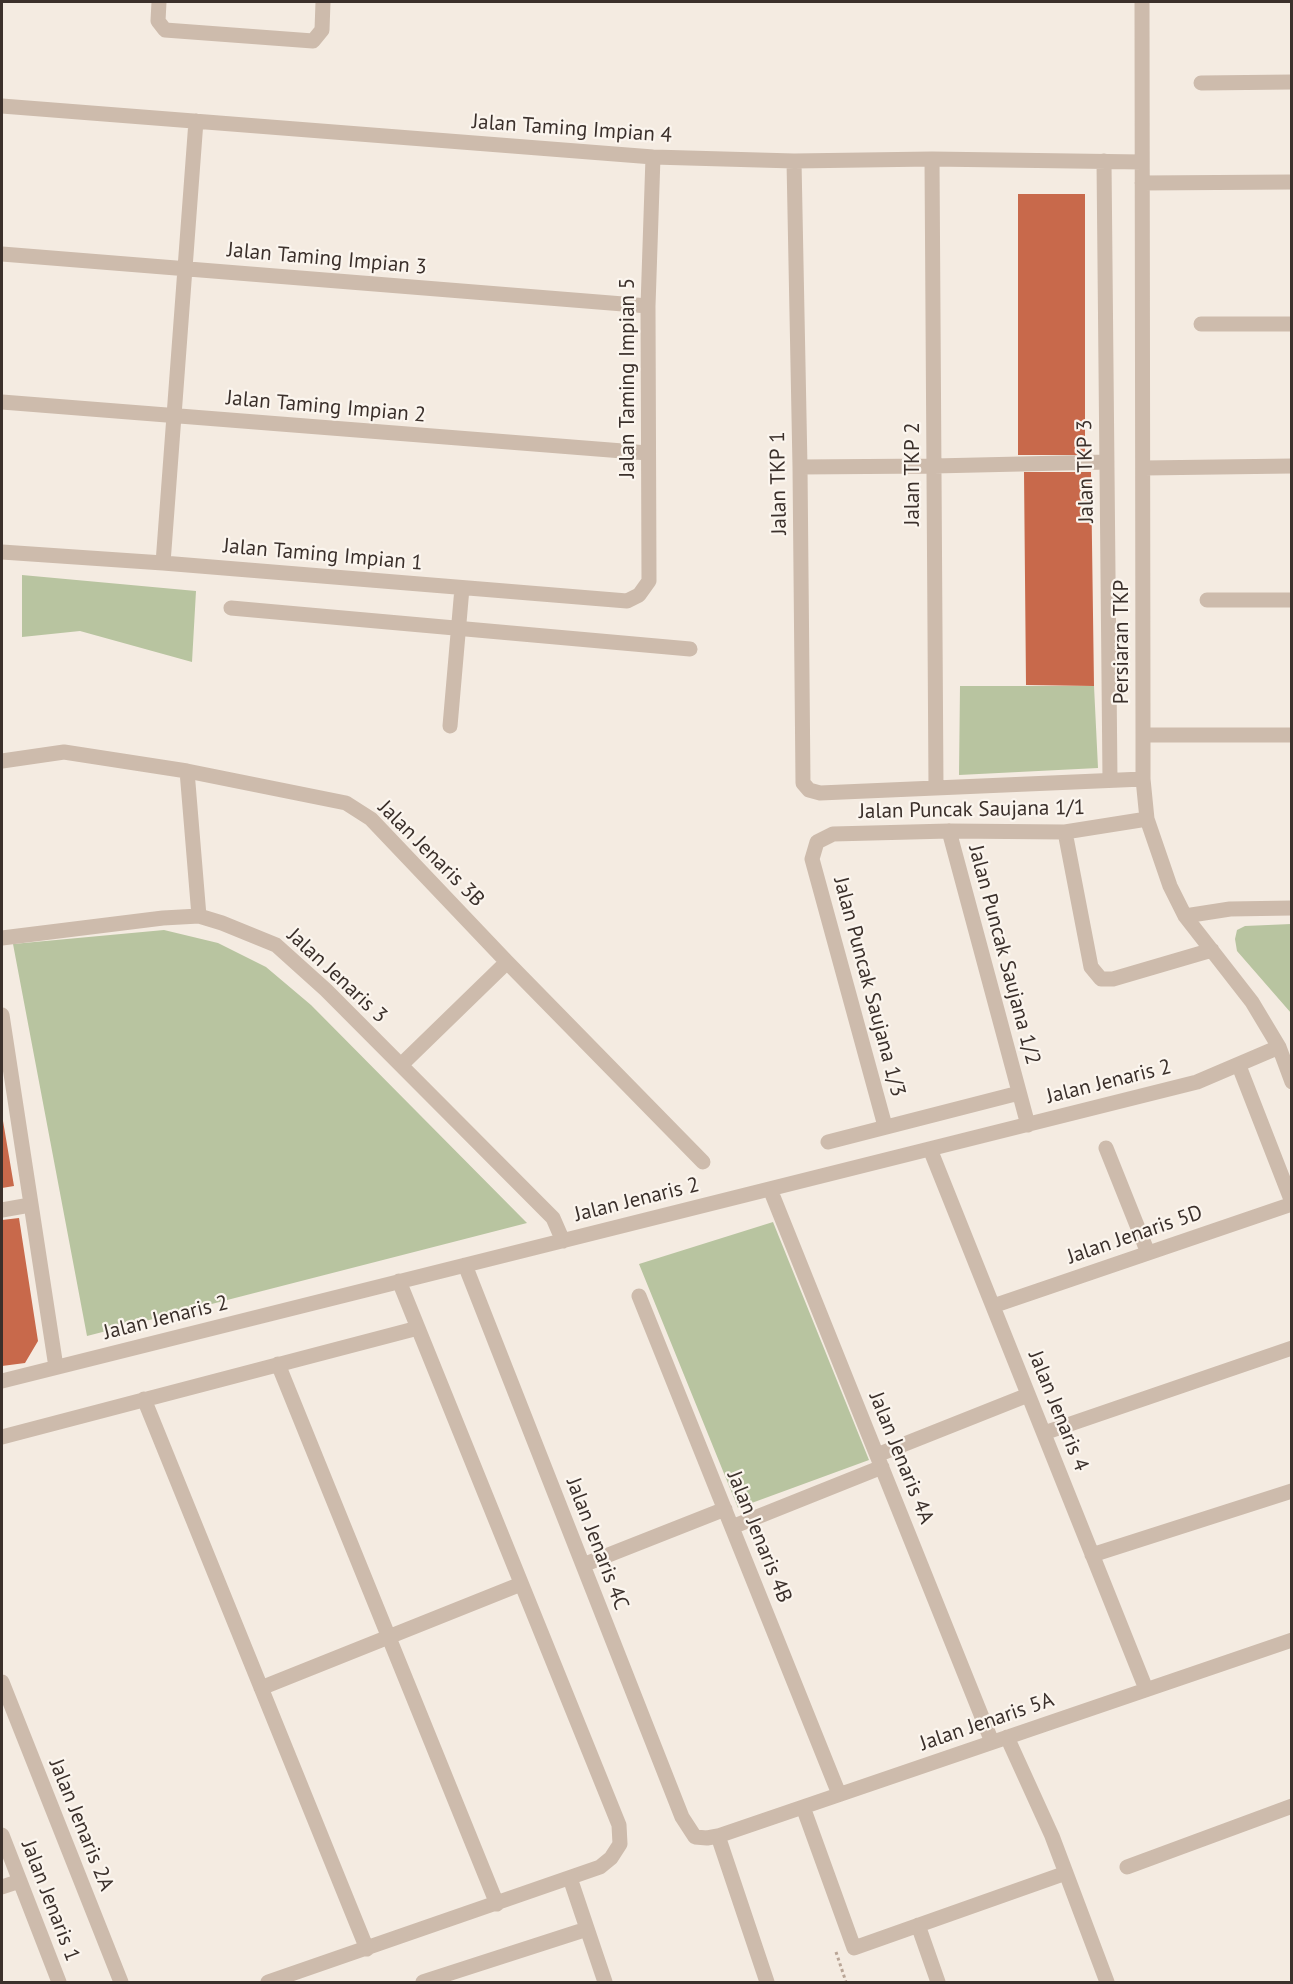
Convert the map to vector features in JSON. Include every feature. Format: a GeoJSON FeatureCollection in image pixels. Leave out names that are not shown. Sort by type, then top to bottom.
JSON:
{"type":"FeatureCollection","features":[{"type":"Feature","properties":{"kind":"street"},"geometry":{"type":"LineString","coordinates":[[159,2],[158,21],[165,30],[313,41],[322,30],[323,2]]}},
{"type":"Feature","properties":{"kind":"street","name":"Persiaran TKP"},"geometry":{"type":"LineString","coordinates":[[1142,2],[1143,779],[1147,819],[1170,886],[1185,916],[1252,1002],[1279,1047],[1292,1082]]}},
{"type":"Feature","properties":{"kind":"street"},"geometry":{"type":"LineString","coordinates":[[1201,83],[1292,82]]}},
{"type":"Feature","properties":{"kind":"street","name":"Jalan Taming Impian 4"},"geometry":{"type":"LineString","coordinates":[[2,106],[652,157],[794,161],[932,159],[1142,162]]}},
{"type":"Feature","properties":{"kind":"street"},"geometry":{"type":"LineString","coordinates":[[163,563],[196,121]]}},
{"type":"Feature","properties":{"kind":"street","name":"Jalan Taming Impian 5"},"geometry":{"type":"LineString","coordinates":[[639,596],[649,580],[648,306],[652,157]]}},
{"type":"Feature","properties":{"kind":"street","name":"Jalan TKP 2"},"geometry":{"type":"LineString","coordinates":[[932,159],[936,788]]}},
{"type":"Feature","properties":{"kind":"street","name":"Jalan TKP 1"},"geometry":{"type":"LineString","coordinates":[[794,161],[801,467],[803,783],[810,790],[820,793],[936,788]]}},
{"type":"Feature","properties":{"kind":"street","name":"Jalan TKP 3"},"geometry":{"type":"LineString","coordinates":[[1104,161],[1110,780]]}},
{"type":"Feature","properties":{"kind":"street"},"geometry":{"type":"LineString","coordinates":[[1142,183],[1292,182]]}},
{"type":"Feature","properties":{"kind":"street","name":"Jalan Taming Impian 3"},"geometry":{"type":"LineString","coordinates":[[2,254],[648,306]]}},
{"type":"Feature","properties":{"kind":"street"},"geometry":{"type":"LineString","coordinates":[[1201,324],[1292,324]]}},
{"type":"Feature","properties":{"kind":"street","name":"Jalan Taming Impian 2"},"geometry":{"type":"LineString","coordinates":[[2,402],[648,453]]}},
{"type":"Feature","properties":{"kind":"street"},"geometry":{"type":"LineString","coordinates":[[801,467],[1107,462]]}},
{"type":"Feature","properties":{"kind":"street"},"geometry":{"type":"LineString","coordinates":[[1144,468],[1292,466]]}},
{"type":"Feature","properties":{"kind":"street","name":"Jalan Taming Impian 1"},"geometry":{"type":"LineString","coordinates":[[2,552],[163,563],[627,602],[639,596]]}},
{"type":"Feature","properties":{"kind":"street"},"geometry":{"type":"LineString","coordinates":[[450,726],[462,588]]}},
{"type":"Feature","properties":{"kind":"street"},"geometry":{"type":"LineString","coordinates":[[1207,600],[1292,600]]}},
{"type":"Feature","properties":{"kind":"street"},"geometry":{"type":"LineString","coordinates":[[231,608],[690,649]]}},
{"type":"Feature","properties":{"kind":"street"},"geometry":{"type":"LineString","coordinates":[[1143,735],[1292,735]]}},
{"type":"Feature","properties":{"kind":"street","name":"Jalan Jenaris 3B"},"geometry":{"type":"LineString","coordinates":[[2,761],[64,752],[187,771],[346,803],[371,819],[703,1162]]}},
{"type":"Feature","properties":{"kind":"street"},"geometry":{"type":"LineString","coordinates":[[187,771],[199,916]]}},
{"type":"Feature","properties":{"kind":"street"},"geometry":{"type":"LineString","coordinates":[[936,788],[1143,779]]}},
{"type":"Feature","properties":{"kind":"street","name":"Jalan Puncak Saujana 1/1"},"geometry":{"type":"LineString","coordinates":[[812,859],[817,843],[833,834],[949,831],[1065,832],[1147,819]]}},
{"type":"Feature","properties":{"kind":"street","name":"Jalan Puncak Saujana 1/2"},"geometry":{"type":"LineString","coordinates":[[949,831],[1028,1125]]}},
{"type":"Feature","properties":{"kind":"street"},"geometry":{"type":"LineString","coordinates":[[1065,832],[1091,967],[1101,979],[1113,979],[1212,950]]}},
{"type":"Feature","properties":{"kind":"street","name":"Jalan Puncak Saujana 1/3"},"geometry":{"type":"LineString","coordinates":[[812,859],[885,1126]]}},
{"type":"Feature","properties":{"kind":"street"},"geometry":{"type":"LineString","coordinates":[[1185,916],[1230,909],[1292,908]]}},
{"type":"Feature","properties":{"kind":"street","name":"Jalan Jenaris 3"},"geometry":{"type":"LineString","coordinates":[[2,938],[163,918],[199,916],[276,945],[326,990],[553,1218],[563,1240]]}},
{"type":"Feature","properties":{"kind":"street"},"geometry":{"type":"LineString","coordinates":[[401,1065],[507,962]]}},
{"type":"Feature","properties":{"kind":"street"},"geometry":{"type":"LineString","coordinates":[[2,1015],[56,1368]]}},
{"type":"Feature","properties":{"kind":"street","name":"Jalan Jenaris 2"},"geometry":{"type":"LineString","coordinates":[[2,1381],[1197,1082],[1279,1047]]}},
{"type":"Feature","properties":{"kind":"street"},"geometry":{"type":"LineString","coordinates":[[1239,1066],[1292,1203]]}},
{"type":"Feature","properties":{"kind":"street"},"geometry":{"type":"LineString","coordinates":[[828,1142],[1019,1093]]}},
{"type":"Feature","properties":{"kind":"street"},"geometry":{"type":"LineString","coordinates":[[1106,1148],[1148,1253]]}},
{"type":"Feature","properties":{"kind":"street","name":"Jalan Jenaris 4"},"geometry":{"type":"LineString","coordinates":[[930,1149],[1146,1689]]}},
{"type":"Feature","properties":{"kind":"street","name":"Jalan Jenaris 4A"},"geometry":{"type":"LineString","coordinates":[[770,1189],[992,1742]]}},
{"type":"Feature","properties":{"kind":"street","name":"Jalan Jenaris 5D"},"geometry":{"type":"LineString","coordinates":[[993,1306],[1292,1203]]}},
{"type":"Feature","properties":{"kind":"street"},"geometry":{"type":"LineString","coordinates":[[2,1209],[30,1205]]}},
{"type":"Feature","properties":{"kind":"street","name":"Jalan Jenaris 4C"},"geometry":{"type":"LineString","coordinates":[[465,1265],[682,1817],[695,1837]]}},
{"type":"Feature","properties":{"kind":"street"},"geometry":{"type":"LineString","coordinates":[[268,1983],[600,1867],[611,1858],[620,1844],[619,1825],[399,1281]]}},
{"type":"Feature","properties":{"kind":"street","name":"Jalan Jenaris 4B"},"geometry":{"type":"LineString","coordinates":[[639,1296],[839,1794]]}},
{"type":"Feature","properties":{"kind":"street"},"geometry":{"type":"LineString","coordinates":[[2,1437],[144,1398],[418,1329]]}},
{"type":"Feature","properties":{"kind":"street"},"geometry":{"type":"LineString","coordinates":[[1044,1433],[1292,1348]]}},
{"type":"Feature","properties":{"kind":"street"},"geometry":{"type":"LineString","coordinates":[[278,1364],[497,1904]]}},
{"type":"Feature","properties":{"kind":"street"},"geometry":{"type":"LineString","coordinates":[[732,1527],[1028,1395]]}},
{"type":"Feature","properties":{"kind":"street"},"geometry":{"type":"LineString","coordinates":[[144,1398],[367,1949]]}},
{"type":"Feature","properties":{"kind":"street"},"geometry":{"type":"LineString","coordinates":[[1092,1555],[1292,1491]]}},
{"type":"Feature","properties":{"kind":"street"},"geometry":{"type":"LineString","coordinates":[[583,1565],[725,1509]]}},
{"type":"Feature","properties":{"kind":"street"},"geometry":{"type":"LineString","coordinates":[[261,1688],[521,1584]]}},
{"type":"Feature","properties":{"kind":"street","name":"Jalan Jenaris 5A"},"geometry":{"type":"LineString","coordinates":[[695,1837],[718,1836],[1292,1640]]}},
{"type":"Feature","properties":{"kind":"street","name":"Jalan Jenaris 2A"},"geometry":{"type":"LineString","coordinates":[[2,1682],[121,1983]]}},
{"type":"Feature","properties":{"kind":"street"},"geometry":{"type":"LineString","coordinates":[[1007,1737],[1052,1836],[1107,1983]]}},
{"type":"Feature","properties":{"kind":"street"},"geometry":{"type":"LineString","coordinates":[[1127,1867],[1292,1806]]}},
{"type":"Feature","properties":{"kind":"street"},"geometry":{"type":"LineString","coordinates":[[803,1807],[854,1948],[1066,1873]]}},
{"type":"Feature","properties":{"kind":"street","name":"Jalan Jenaris 1"},"geometry":{"type":"LineString","coordinates":[[2,1835],[59,1983]]}},
{"type":"Feature","properties":{"kind":"street"},"geometry":{"type":"LineString","coordinates":[[718,1836],[767,1983]]}},
{"type":"Feature","properties":{"kind":"street"},"geometry":{"type":"LineString","coordinates":[[570,1878],[605,1983]]}},
{"type":"Feature","properties":{"kind":"street"},"geometry":{"type":"LineString","coordinates":[[2,1887],[20,1881]]}},
{"type":"Feature","properties":{"kind":"street"},"geometry":{"type":"LineString","coordinates":[[918,1926],[938,1983]]}},
{"type":"Feature","properties":{"kind":"street"},"geometry":{"type":"LineString","coordinates":[[423,1983],[587,1929]]}},
{"type":"Feature","properties":{"kind":"green space"},"geometry":{"type":"Polygon","coordinates":[[[22,575],[196,591],[192,662],[80,631],[22,637],[22,575]]]}},
{"type":"Feature","properties":{"kind":"green space"},"geometry":{"type":"Polygon","coordinates":[[[960,686],[1094,686],[1098,768],[959,775],[960,686]]]}},
{"type":"Feature","properties":{"kind":"green space"},"geometry":{"type":"Polygon","coordinates":[[[1292,924],[1291,1013],[1237,951],[1235,939],[1237,930],[1245,926],[1292,924]]]}},
{"type":"Feature","properties":{"kind":"green space"},"geometry":{"type":"Polygon","coordinates":[[[164,930],[218,943],[266,967],[311,1005],[527,1223],[87,1336],[13,944],[164,930]]]}},
{"type":"Feature","properties":{"kind":"green space"},"geometry":{"type":"Polygon","coordinates":[[[773,1222],[869,1460],[738,1508],[639,1264],[773,1222]]]}},
{"type":"Feature","properties":{"kind":"building"},"geometry":{"type":"Polygon","coordinates":[[[1018,194],[1085,194],[1085,455],[1018,455],[1018,194]]]}},
{"type":"Feature","properties":{"kind":"building"},"geometry":{"type":"Polygon","coordinates":[[[1024,472],[1091,472],[1094,686],[1026,685],[1024,472]]]}},
{"type":"Feature","properties":{"kind":"building"},"geometry":{"type":"Polygon","coordinates":[[[2,1115],[14,1186],[2,1188],[2,1115]]]}},
{"type":"Feature","properties":{"kind":"building"},"geometry":{"type":"Polygon","coordinates":[[[19,1218],[38,1341],[25,1363],[2,1366],[2,1220],[19,1218]]]}}]}
